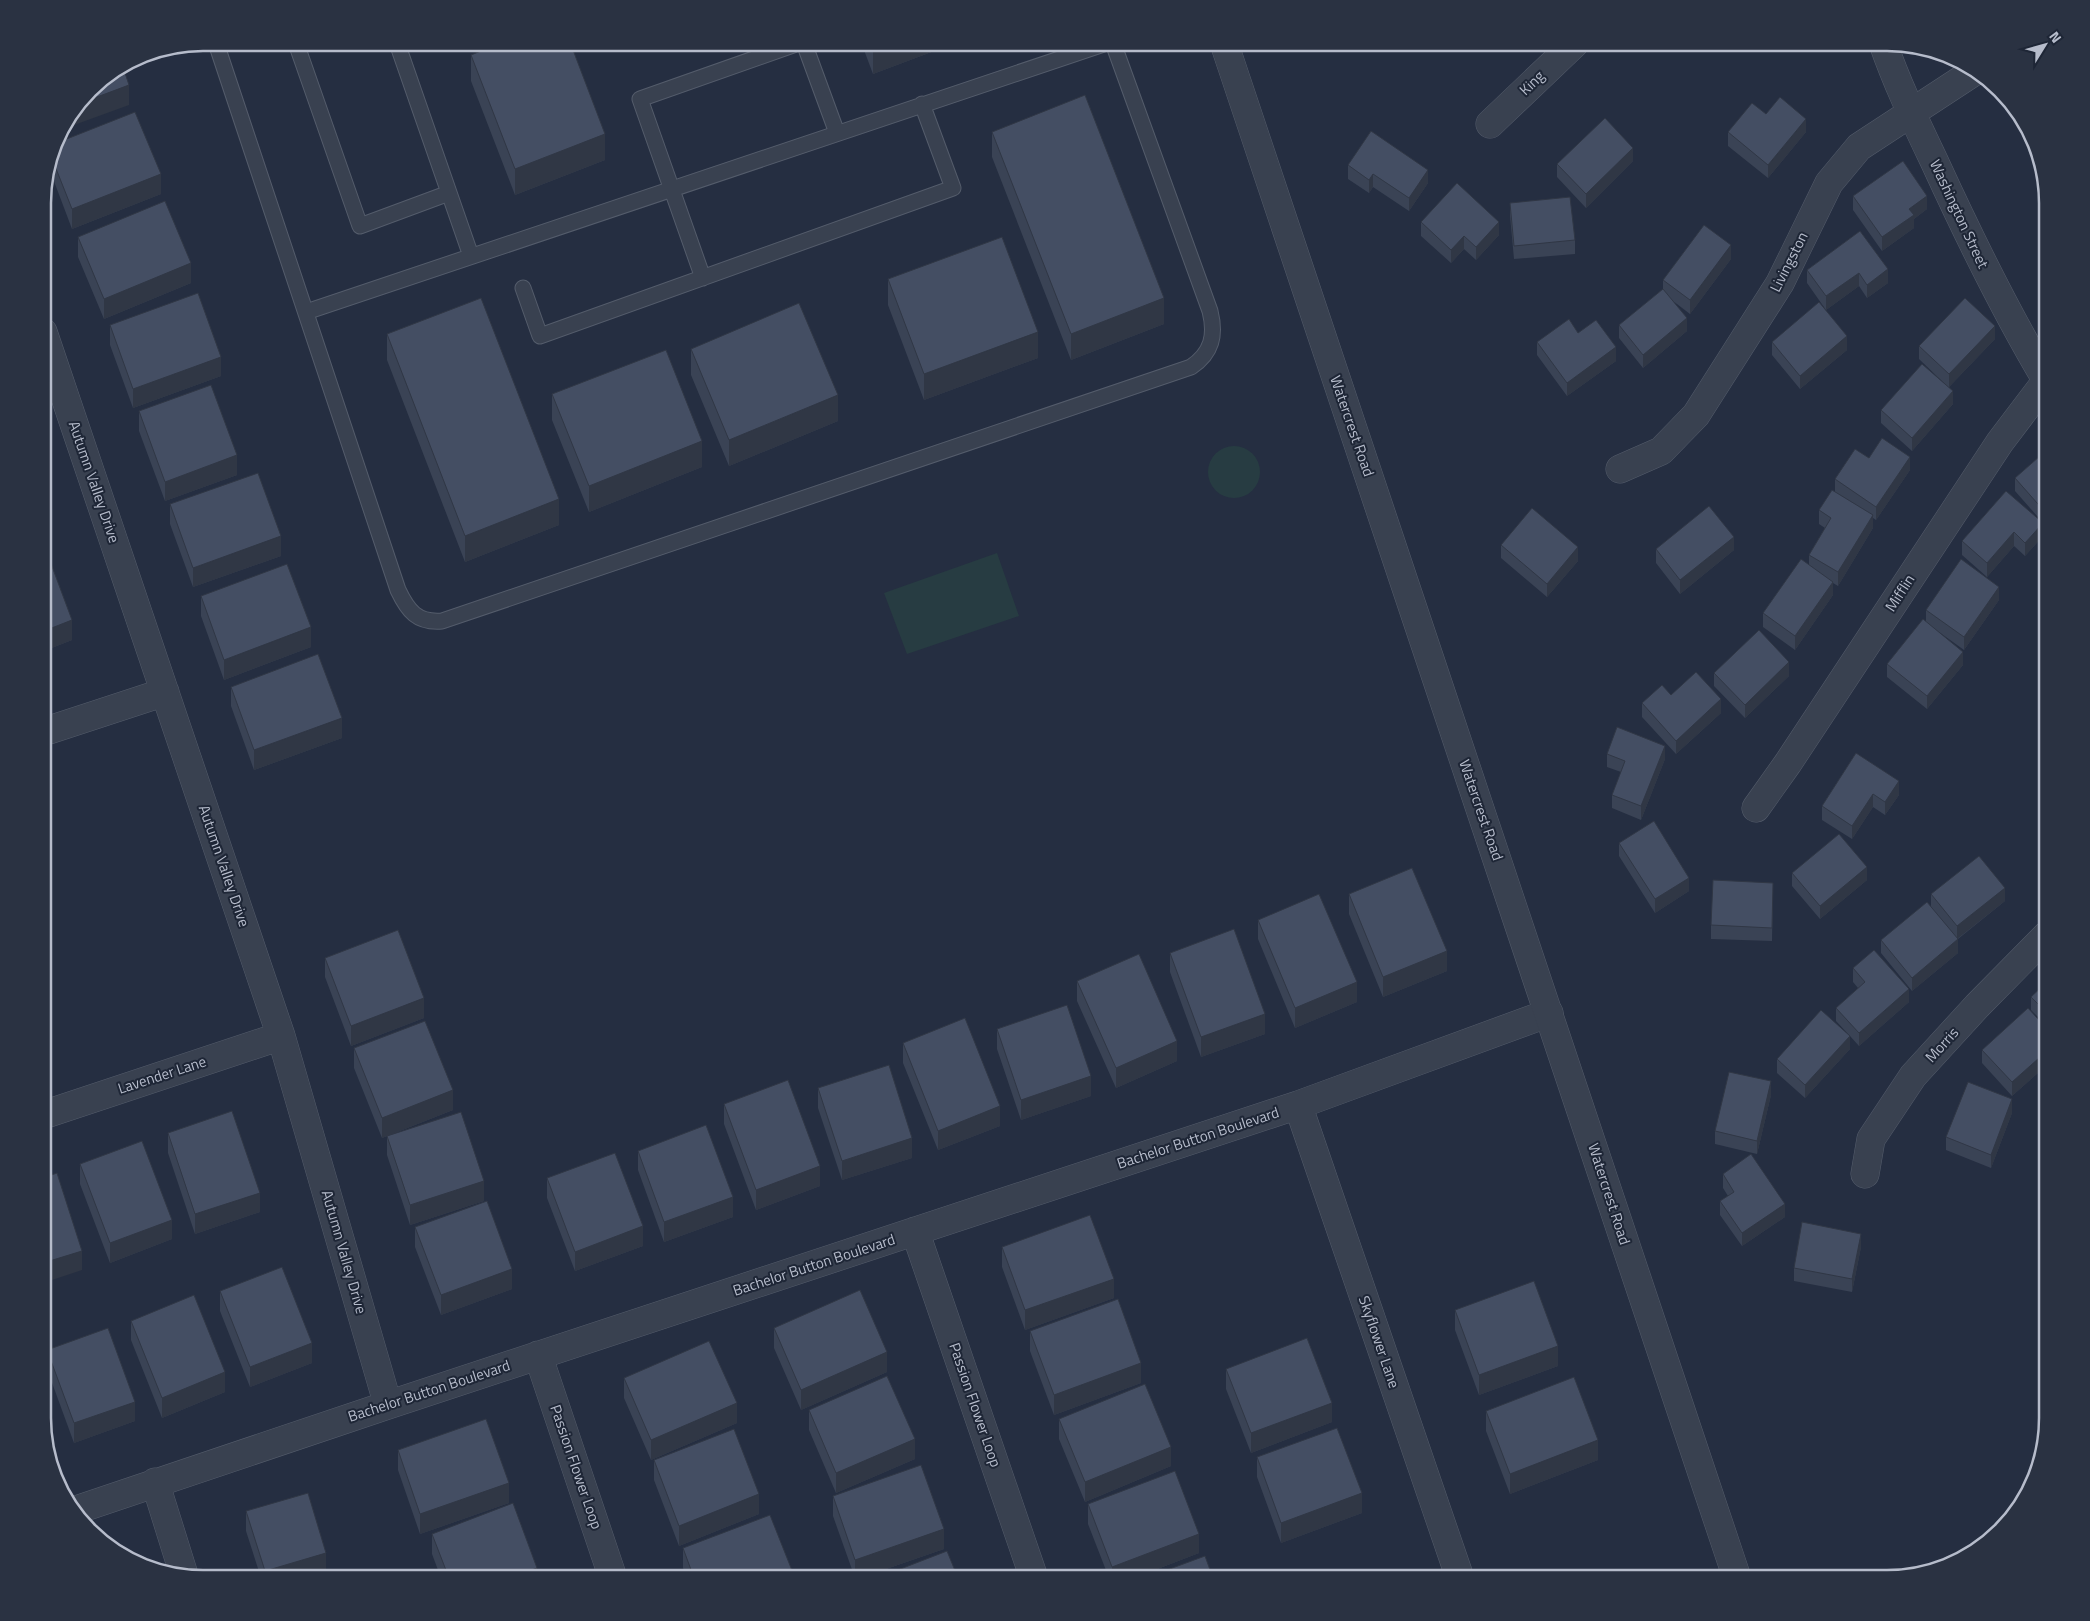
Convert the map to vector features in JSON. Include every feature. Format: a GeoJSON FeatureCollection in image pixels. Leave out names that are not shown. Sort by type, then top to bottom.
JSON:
{"type":"FeatureCollection","features":[{"type":"Feature","properties":{"kind":"street","name":"Watercrest Road"},"geometry":{"type":"LineString","coordinates":[[1227,51],[1734,1570]]}},
{"type":"Feature","properties":{"kind":"street","name":"King"},"geometry":{"type":"LineString","coordinates":[[1490,124],[1566,51]]}},
{"type":"Feature","properties":{"kind":"street","name":"Washington Street"},"geometry":{"type":"LineString","coordinates":[[1887,51],[1911,112],[1971,242],[2013,322],[2039,366]]}},
{"type":"Feature","properties":{"kind":"street","name":"Livingston"},"geometry":{"type":"LineString","coordinates":[[1620,469],[1661,451],[1696,414],[1780,283],[1829,183],[1860,147],[1968,75]]}},
{"type":"Feature","properties":{"kind":"street","name":"Autumn Valley Drive"},"geometry":{"type":"LineString","coordinates":[[52,361],[281,1036],[388,1405]]}},
{"type":"Feature","properties":{"kind":"street","name":"Mifflin"},"geometry":{"type":"LineString","coordinates":[[1756,808],[1788,763],[2000,442],[2039,391]]}},
{"type":"Feature","properties":{"kind":"street"},"geometry":{"type":"LineString","coordinates":[[52,729],[165,692]]}},
{"type":"Feature","properties":{"kind":"street","name":"Morris"},"geometry":{"type":"LineString","coordinates":[[1866,1174],[1871,1139],[1913,1076],[1978,1006],[2039,945]]}},
{"type":"Feature","properties":{"kind":"street","name":"Bachelor Button Boulevard"},"geometry":{"type":"LineString","coordinates":[[82,1508],[538,1355],[1298,1105],[1549,1013]]}},
{"type":"Feature","properties":{"kind":"street","name":"Lavender Lane"},"geometry":{"type":"LineString","coordinates":[[52,1112],[281,1036]]}},
{"type":"Feature","properties":{"kind":"street","name":"Skyflower Lane"},"geometry":{"type":"LineString","coordinates":[[1298,1105],[1457,1570]]}},
{"type":"Feature","properties":{"kind":"street","name":"Passion Flower Loop"},"geometry":{"type":"LineString","coordinates":[[915,1231],[1031,1570]]}},
{"type":"Feature","properties":{"kind":"street","name":"Passion Flower Loop"},"geometry":{"type":"LineString","coordinates":[[538,1355],[610,1570]]}},
{"type":"Feature","properties":{"kind":"street"},"geometry":{"type":"LineString","coordinates":[[155,1482],[182,1568]]}},
{"type":"Feature","properties":{"kind":"lane"},"geometry":{"type":"LineString","coordinates":[[219,51],[398,590],[405,605],[415,616],[429,622],[442,621],[1182,371],[1202,360],[1213,334],[1210,311],[1115,51]]}},
{"type":"Feature","properties":{"kind":"lane"},"geometry":{"type":"LineString","coordinates":[[299,51],[360,226],[449,193]]}},
{"type":"Feature","properties":{"kind":"lane"},"geometry":{"type":"LineString","coordinates":[[400,51],[470,256]]}},
{"type":"Feature","properties":{"kind":"lane"},"geometry":{"type":"LineString","coordinates":[[703,278],[640,99],[773,51]]}},
{"type":"Feature","properties":{"kind":"lane"},"geometry":{"type":"LineString","coordinates":[[807,51],[836,133]]}},
{"type":"Feature","properties":{"kind":"lane"},"geometry":{"type":"LineString","coordinates":[[306,312],[1080,51]]}},
{"type":"Feature","properties":{"kind":"lane"},"geometry":{"type":"LineString","coordinates":[[523,288],[540,336],[953,188],[922,104]]}},
{"type":"Feature","properties":{"kind":"green space"},"geometry":{"type":"Polygon","coordinates":[[[1229,446],[1239,446],[1253,453],[1260,467],[1260,477],[1253,491],[1239,498],[1229,498],[1219,494],[1212,487],[1208,477],[1208,467],[1212,457],[1219,450],[1229,446]]]}},
{"type":"Feature","properties":{"kind":"green space"},"geometry":{"type":"Polygon","coordinates":[[[997,553],[1019,616],[907,654],[884,593],[997,553]]]}},
{"type":"Feature","properties":{"kind":"building"},"geometry":{"type":"Polygon","coordinates":[[[481,51],[573,51],[605,134],[515,169],[471,55],[481,51]]]}},
{"type":"Feature","properties":{"kind":"building"},"geometry":{"type":"Polygon","coordinates":[[[125,73],[129,85],[94,98],[103,89],[125,73]]]}},
{"type":"Feature","properties":{"kind":"building"},"geometry":{"type":"Polygon","coordinates":[[[1085,95],[1164,298],[1071,334],[992,132],[1085,95]]]}},
{"type":"Feature","properties":{"kind":"building"},"geometry":{"type":"Polygon","coordinates":[[[1780,97],[1806,119],[1768,165],[1728,132],[1752,103],[1766,114],[1780,97]]]}},
{"type":"Feature","properties":{"kind":"building"},"geometry":{"type":"Polygon","coordinates":[[[135,112],[161,174],[72,209],[55,167],[65,139],[135,112]]]}},
{"type":"Feature","properties":{"kind":"building"},"geometry":{"type":"Polygon","coordinates":[[[1605,118],[1633,148],[1586,194],[1557,164],[1605,118]]]}},
{"type":"Feature","properties":{"kind":"building"},"geometry":{"type":"Polygon","coordinates":[[[1371,131],[1428,170],[1409,198],[1373,174],[1369,180],[1348,165],[1371,131]]]}},
{"type":"Feature","properties":{"kind":"building"},"geometry":{"type":"Polygon","coordinates":[[[1903,161],[1927,196],[1909,209],[1914,215],[1882,237],[1853,196],[1903,161]]]}},
{"type":"Feature","properties":{"kind":"building"},"geometry":{"type":"Polygon","coordinates":[[[1457,183],[1499,222],[1476,247],[1464,236],[1451,250],[1421,222],[1457,183]]]}},
{"type":"Feature","properties":{"kind":"building"},"geometry":{"type":"Polygon","coordinates":[[[1570,197],[1575,240],[1514,246],[1510,203],[1570,197]]]}},
{"type":"Feature","properties":{"kind":"building"},"geometry":{"type":"Polygon","coordinates":[[[165,201],[191,263],[104,299],[78,237],[165,201]]]}},
{"type":"Feature","properties":{"kind":"building"},"geometry":{"type":"Polygon","coordinates":[[[1704,225],[1731,245],[1690,300],[1663,280],[1704,225]]]}},
{"type":"Feature","properties":{"kind":"building"},"geometry":{"type":"Polygon","coordinates":[[[1860,231],[1888,269],[1867,285],[1859,273],[1826,296],[1807,270],[1860,231]]]}},
{"type":"Feature","properties":{"kind":"building"},"geometry":{"type":"Polygon","coordinates":[[[1002,237],[1038,332],[924,374],[888,279],[1002,237]]]}},
{"type":"Feature","properties":{"kind":"building"},"geometry":{"type":"Polygon","coordinates":[[[1663,289],[1687,318],[1643,355],[1619,325],[1663,289]]]}},
{"type":"Feature","properties":{"kind":"building"},"geometry":{"type":"Polygon","coordinates":[[[198,293],[221,357],[133,389],[110,325],[198,293]]]}},
{"type":"Feature","properties":{"kind":"building"},"geometry":{"type":"Polygon","coordinates":[[[481,298],[559,499],[465,536],[387,334],[481,298]]]}},
{"type":"Feature","properties":{"kind":"building"},"geometry":{"type":"Polygon","coordinates":[[[1965,298],[1995,326],[1949,374],[1919,346],[1965,298]]]}},
{"type":"Feature","properties":{"kind":"building"},"geometry":{"type":"Polygon","coordinates":[[[1819,302],[1847,336],[1800,376],[1772,342],[1819,302]]]}},
{"type":"Feature","properties":{"kind":"building"},"geometry":{"type":"Polygon","coordinates":[[[799,303],[838,395],[729,440],[691,349],[799,303]]]}},
{"type":"Feature","properties":{"kind":"building"},"geometry":{"type":"Polygon","coordinates":[[[1569,319],[1578,333],[1596,320],[1616,347],[1567,383],[1537,342],[1569,319]]]}},
{"type":"Feature","properties":{"kind":"building"},"geometry":{"type":"Polygon","coordinates":[[[666,350],[702,441],[589,486],[552,394],[666,350]]]}},
{"type":"Feature","properties":{"kind":"building"},"geometry":{"type":"Polygon","coordinates":[[[1922,364],[1953,391],[1912,438],[1881,410],[1922,364]]]}},
{"type":"Feature","properties":{"kind":"building"},"geometry":{"type":"Polygon","coordinates":[[[211,385],[237,455],[165,482],[139,411],[211,385]]]}},
{"type":"Feature","properties":{"kind":"building"},"geometry":{"type":"Polygon","coordinates":[[[1882,438],[1910,457],[1876,507],[1835,479],[1855,449],[1869,458],[1882,438]]]}},
{"type":"Feature","properties":{"kind":"building"},"geometry":{"type":"Polygon","coordinates":[[[2039,457],[2039,505],[2015,478],[2039,457]]]}},
{"type":"Feature","properties":{"kind":"building"},"geometry":{"type":"Polygon","coordinates":[[[258,473],[281,536],[193,568],[170,504],[258,473]]]}},
{"type":"Feature","properties":{"kind":"building"},"geometry":{"type":"Polygon","coordinates":[[[1832,490],[1873,515],[1838,572],[1809,555],[1831,518],[1819,510],[1832,490]]]}},
{"type":"Feature","properties":{"kind":"building"},"geometry":{"type":"Polygon","coordinates":[[[2006,491],[2039,520],[2039,527],[2025,543],[2014,532],[1987,563],[1962,541],[2006,491]]]}},
{"type":"Feature","properties":{"kind":"building"},"geometry":{"type":"Polygon","coordinates":[[[1709,506],[1734,537],[1680,580],[1656,549],[1709,506]]]}},
{"type":"Feature","properties":{"kind":"building"},"geometry":{"type":"Polygon","coordinates":[[[1532,508],[1578,547],[1547,584],[1501,545],[1532,508]]]}},
{"type":"Feature","properties":{"kind":"building"},"geometry":{"type":"Polygon","coordinates":[[[1801,559],[1833,582],[1795,636],[1763,613],[1801,559]]]}},
{"type":"Feature","properties":{"kind":"building"},"geometry":{"type":"Polygon","coordinates":[[[1961,559],[1999,587],[1964,637],[1926,610],[1961,559]]]}},
{"type":"Feature","properties":{"kind":"building"},"geometry":{"type":"Polygon","coordinates":[[[287,564],[311,627],[224,660],[201,596],[287,564]]]}},
{"type":"Feature","properties":{"kind":"building"},"geometry":{"type":"Polygon","coordinates":[[[52,566],[72,620],[52,628],[52,566]]]}},
{"type":"Feature","properties":{"kind":"building"},"geometry":{"type":"Polygon","coordinates":[[[1923,619],[1963,652],[1927,696],[1887,664],[1923,619]]]}},
{"type":"Feature","properties":{"kind":"building"},"geometry":{"type":"Polygon","coordinates":[[[1759,630],[1789,662],[1745,705],[1714,673],[1759,630]]]}},
{"type":"Feature","properties":{"kind":"building"},"geometry":{"type":"Polygon","coordinates":[[[318,654],[342,718],[254,750],[231,687],[318,654]]]}},
{"type":"Feature","properties":{"kind":"building"},"geometry":{"type":"Polygon","coordinates":[[[1696,672],[1721,699],[1676,741],[1642,703],[1662,685],[1671,695],[1696,672]]]}},
{"type":"Feature","properties":{"kind":"building"},"geometry":{"type":"Polygon","coordinates":[[[1617,727],[1665,746],[1641,806],[1612,795],[1625,761],[1607,754],[1617,727]]]}},
{"type":"Feature","properties":{"kind":"building"},"geometry":{"type":"Polygon","coordinates":[[[1856,753],[1899,781],[1885,802],[1873,794],[1852,826],[1822,806],[1856,753]]]}},
{"type":"Feature","properties":{"kind":"building"},"geometry":{"type":"Polygon","coordinates":[[[1654,821],[1689,878],[1655,899],[1619,843],[1654,821]]]}},
{"type":"Feature","properties":{"kind":"building"},"geometry":{"type":"Polygon","coordinates":[[[1839,834],[1867,867],[1820,906],[1792,873],[1839,834]]]}},
{"type":"Feature","properties":{"kind":"building"},"geometry":{"type":"Polygon","coordinates":[[[1979,856],[2005,888],[1957,926],[1931,894],[1979,856]]]}},
{"type":"Feature","properties":{"kind":"building"},"geometry":{"type":"Polygon","coordinates":[[[1412,868],[1447,951],[1383,977],[1349,894],[1412,868]]]}},
{"type":"Feature","properties":{"kind":"building"},"geometry":{"type":"Polygon","coordinates":[[[1713,880],[1773,883],[1772,928],[1711,925],[1713,880]]]}},
{"type":"Feature","properties":{"kind":"building"},"geometry":{"type":"Polygon","coordinates":[[[1319,894],[1357,982],[1295,1008],[1258,920],[1319,894]]]}},
{"type":"Feature","properties":{"kind":"building"},"geometry":{"type":"Polygon","coordinates":[[[1927,902],[1958,939],[1912,978],[1881,940],[1927,902]]]}},
{"type":"Feature","properties":{"kind":"building"},"geometry":{"type":"Polygon","coordinates":[[[1234,929],[1265,1014],[1201,1037],[1170,953],[1234,929]]]}},
{"type":"Feature","properties":{"kind":"building"},"geometry":{"type":"Polygon","coordinates":[[[398,930],[424,998],[351,1026],[325,958],[398,930]]]}},
{"type":"Feature","properties":{"kind":"building"},"geometry":{"type":"Polygon","coordinates":[[[1874,950],[1909,989],[1859,1033],[1836,1008],[1865,982],[1853,968],[1874,950]]]}},
{"type":"Feature","properties":{"kind":"building"},"geometry":{"type":"Polygon","coordinates":[[[1139,954],[1177,1041],[1116,1068],[1077,981],[1139,954]]]}},
{"type":"Feature","properties":{"kind":"building"},"geometry":{"type":"Polygon","coordinates":[[[2039,989],[2039,1005],[2031,997],[2039,989]]]}},
{"type":"Feature","properties":{"kind":"building"},"geometry":{"type":"Polygon","coordinates":[[[1067,1005],[1091,1076],[1021,1100],[997,1029],[1067,1005]]]}},
{"type":"Feature","properties":{"kind":"building"},"geometry":{"type":"Polygon","coordinates":[[[2028,1008],[2039,1020],[2039,1058],[2012,1082],[1982,1050],[2028,1008]]]}},
{"type":"Feature","properties":{"kind":"building"},"geometry":{"type":"Polygon","coordinates":[[[1821,1010],[1850,1036],[1805,1085],[1777,1059],[1821,1010]]]}},
{"type":"Feature","properties":{"kind":"building"},"geometry":{"type":"Polygon","coordinates":[[[965,1018],[1000,1106],[938,1131],[903,1043],[965,1018]]]}},
{"type":"Feature","properties":{"kind":"building"},"geometry":{"type":"Polygon","coordinates":[[[425,1021],[453,1090],[382,1118],[354,1048],[425,1021]]]}},
{"type":"Feature","properties":{"kind":"building"},"geometry":{"type":"Polygon","coordinates":[[[889,1065],[912,1138],[842,1161],[818,1088],[889,1065]]]}},
{"type":"Feature","properties":{"kind":"building"},"geometry":{"type":"Polygon","coordinates":[[[1729,1072],[1771,1081],[1757,1141],[1715,1131],[1729,1072]]]}},
{"type":"Feature","properties":{"kind":"building"},"geometry":{"type":"Polygon","coordinates":[[[788,1080],[820,1166],[756,1190],[724,1104],[788,1080]]]}},
{"type":"Feature","properties":{"kind":"building"},"geometry":{"type":"Polygon","coordinates":[[[1968,1082],[2012,1099],[1991,1155],[1946,1137],[1968,1082]]]}},
{"type":"Feature","properties":{"kind":"building"},"geometry":{"type":"Polygon","coordinates":[[[232,1111],[260,1193],[195,1214],[168,1133],[232,1111]]]}},
{"type":"Feature","properties":{"kind":"building"},"geometry":{"type":"Polygon","coordinates":[[[461,1112],[484,1181],[410,1205],[387,1136],[461,1112]]]}},
{"type":"Feature","properties":{"kind":"building"},"geometry":{"type":"Polygon","coordinates":[[[706,1125],[733,1197],[664,1222],[638,1151],[706,1125]]]}},
{"type":"Feature","properties":{"kind":"building"},"geometry":{"type":"Polygon","coordinates":[[[142,1141],[172,1220],[110,1243],[80,1164],[142,1141]]]}},
{"type":"Feature","properties":{"kind":"building"},"geometry":{"type":"Polygon","coordinates":[[[615,1153],[643,1226],[575,1252],[547,1178],[615,1153]]]}},
{"type":"Feature","properties":{"kind":"building"},"geometry":{"type":"Polygon","coordinates":[[[1751,1154],[1785,1204],[1742,1233],[1720,1201],[1734,1192],[1723,1174],[1751,1154]]]}},
{"type":"Feature","properties":{"kind":"building"},"geometry":{"type":"Polygon","coordinates":[[[57,1173],[82,1251],[52,1260],[52,1175],[57,1173]]]}},
{"type":"Feature","properties":{"kind":"building"},"geometry":{"type":"Polygon","coordinates":[[[487,1201],[512,1269],[441,1295],[415,1227],[487,1201]]]}},
{"type":"Feature","properties":{"kind":"building"},"geometry":{"type":"Polygon","coordinates":[[[1090,1215],[1114,1279],[1025,1310],[1002,1247],[1090,1215]]]}},
{"type":"Feature","properties":{"kind":"building"},"geometry":{"type":"Polygon","coordinates":[[[1802,1222],[1861,1234],[1852,1279],[1794,1268],[1802,1222]]]}},
{"type":"Feature","properties":{"kind":"building"},"geometry":{"type":"Polygon","coordinates":[[[282,1267],[312,1343],[250,1367],[220,1291],[282,1267]]]}},
{"type":"Feature","properties":{"kind":"building"},"geometry":{"type":"Polygon","coordinates":[[[1534,1281],[1558,1346],[1479,1375],[1455,1310],[1534,1281]]]}},
{"type":"Feature","properties":{"kind":"building"},"geometry":{"type":"Polygon","coordinates":[[[860,1290],[887,1352],[801,1390],[774,1328],[860,1290]]]}},
{"type":"Feature","properties":{"kind":"building"},"geometry":{"type":"Polygon","coordinates":[[[194,1295],[225,1372],[162,1398],[131,1321],[194,1295]]]}},
{"type":"Feature","properties":{"kind":"building"},"geometry":{"type":"Polygon","coordinates":[[[1118,1299],[1141,1363],[1054,1395],[1030,1331],[1118,1299]]]}},
{"type":"Feature","properties":{"kind":"building"},"geometry":{"type":"Polygon","coordinates":[[[108,1328],[135,1402],[74,1423],[52,1364],[52,1348],[108,1328]]]}},
{"type":"Feature","properties":{"kind":"building"},"geometry":{"type":"Polygon","coordinates":[[[1307,1338],[1332,1403],[1251,1433],[1226,1369],[1307,1338]]]}},
{"type":"Feature","properties":{"kind":"building"},"geometry":{"type":"Polygon","coordinates":[[[709,1341],[737,1403],[651,1440],[624,1378],[709,1341]]]}},
{"type":"Feature","properties":{"kind":"building"},"geometry":{"type":"Polygon","coordinates":[[[887,1376],[915,1439],[836,1473],[809,1410],[887,1376]]]}},
{"type":"Feature","properties":{"kind":"building"},"geometry":{"type":"Polygon","coordinates":[[[1574,1377],[1598,1440],[1510,1474],[1486,1411],[1574,1377]]]}},
{"type":"Feature","properties":{"kind":"building"},"geometry":{"type":"Polygon","coordinates":[[[1145,1384],[1171,1447],[1085,1482],[1059,1419],[1145,1384]]]}},
{"type":"Feature","properties":{"kind":"building"},"geometry":{"type":"Polygon","coordinates":[[[486,1419],[509,1483],[420,1514],[398,1450],[486,1419]]]}},
{"type":"Feature","properties":{"kind":"building"},"geometry":{"type":"Polygon","coordinates":[[[1337,1428],[1362,1493],[1281,1523],[1257,1457],[1337,1428]]]}},
{"type":"Feature","properties":{"kind":"building"},"geometry":{"type":"Polygon","coordinates":[[[734,1429],[759,1494],[679,1526],[654,1460],[734,1429]]]}},
{"type":"Feature","properties":{"kind":"building"},"geometry":{"type":"Polygon","coordinates":[[[921,1465],[944,1529],[855,1560],[833,1496],[921,1465]]]}},
{"type":"Feature","properties":{"kind":"building"},"geometry":{"type":"Polygon","coordinates":[[[1175,1471],[1199,1534],[1112,1567],[1088,1504],[1175,1471]]]}},
{"type":"Feature","properties":{"kind":"building"},"geometry":{"type":"Polygon","coordinates":[[[308,1493],[326,1553],[265,1570],[246,1511],[308,1493]]]}},
{"type":"Feature","properties":{"kind":"building"},"geometry":{"type":"Polygon","coordinates":[[[513,1503],[537,1568],[531,1570],[446,1570],[432,1534],[513,1503]]]}},
{"type":"Feature","properties":{"kind":"building"},"geometry":{"type":"Polygon","coordinates":[[[770,1515],[792,1570],[691,1570],[683,1548],[770,1515]]]}},
{"type":"Feature","properties":{"kind":"building"},"geometry":{"type":"Polygon","coordinates":[[[947,1551],[955,1570],[898,1570],[947,1551]]]}},
{"type":"Feature","properties":{"kind":"building"},"geometry":{"type":"Polygon","coordinates":[[[1205,1556],[1210,1570],[1167,1570],[1205,1556]]]}}]}
